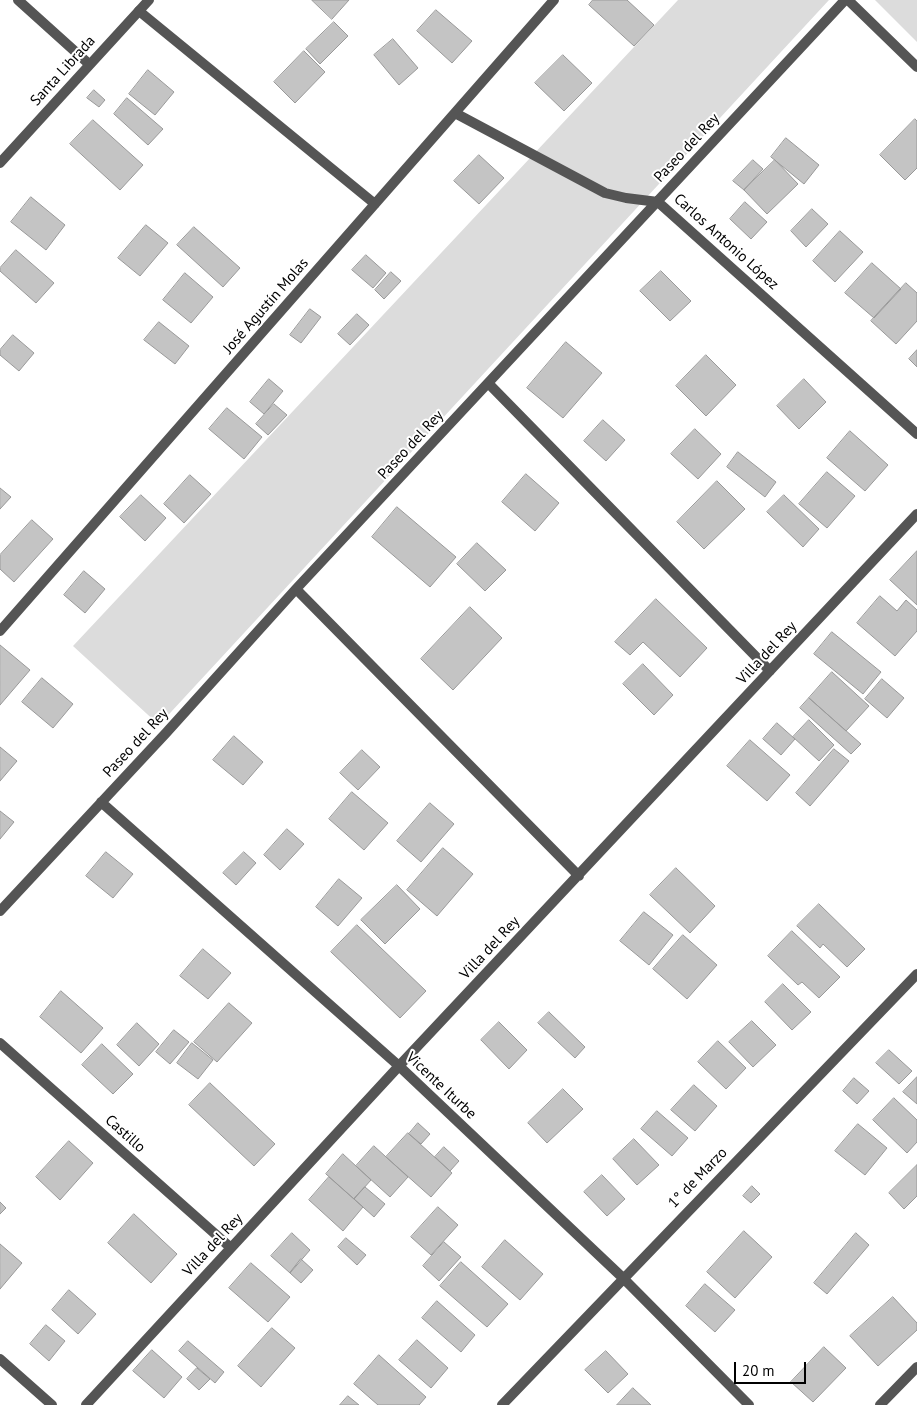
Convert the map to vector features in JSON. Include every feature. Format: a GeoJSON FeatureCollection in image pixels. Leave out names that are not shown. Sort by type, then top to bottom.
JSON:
{"type":"FeatureCollection","features":[{"type":"Feature","properties":{"kind":"street"},"geometry":{"type":"LineString","coordinates":[[18,0],[89,64]]}},
{"type":"Feature","properties":{"kind":"street","name":"Santa Librada"},"geometry":{"type":"LineString","coordinates":[[0,163],[149,0]]}},
{"type":"Feature","properties":{"kind":"street","name":"José Agustín Molas"},"geometry":{"type":"LineString","coordinates":[[1,627],[554,0]]}},
{"type":"Feature","properties":{"kind":"street"},"geometry":{"type":"LineString","coordinates":[[846,0],[917,67]]}},
{"type":"Feature","properties":{"kind":"street","name":"Paseo del Rey"},"geometry":{"type":"LineString","coordinates":[[0,911],[296,589],[846,0]]}},
{"type":"Feature","properties":{"kind":"street"},"geometry":{"type":"LineString","coordinates":[[139,11],[375,204]]}},
{"type":"Feature","properties":{"kind":"street","name":"Carlos Antonio López"},"geometry":{"type":"LineString","coordinates":[[455,113],[606,193],[626,198],[658,202],[917,434]]}},
{"type":"Feature","properties":{"kind":"street"},"geometry":{"type":"LineString","coordinates":[[489,384],[770,671]]}},
{"type":"Feature","properties":{"kind":"street","name":"Villa del Rey"},"geometry":{"type":"LineString","coordinates":[[86,1405],[399,1066],[917,514]]}},
{"type":"Feature","properties":{"kind":"street"},"geometry":{"type":"LineString","coordinates":[[296,589],[579,876]]}},
{"type":"Feature","properties":{"kind":"street","name":"Vicente Iturbe"},"geometry":{"type":"LineString","coordinates":[[101,802],[399,1066],[622,1278],[749,1405]]}},
{"type":"Feature","properties":{"kind":"street","name":"1° de Marzo"},"geometry":{"type":"LineString","coordinates":[[502,1405],[622,1278],[917,974]]}},
{"type":"Feature","properties":{"kind":"street","name":"Castillo"},"geometry":{"type":"LineString","coordinates":[[0,1043],[231,1248]]}},
{"type":"Feature","properties":{"kind":"street"},"geometry":{"type":"LineString","coordinates":[[0,1359],[52,1405]]}},
{"type":"Feature","properties":{"kind":"street"},"geometry":{"type":"LineString","coordinates":[[880,1405],[917,1367]]}},
{"type":"Feature","properties":{"kind":"shaded area"},"geometry":{"type":"Polygon","coordinates":[[[678,0],[829,0],[159,725],[73,646],[678,0]]]}},
{"type":"Feature","properties":{"kind":"shaded area"},"geometry":{"type":"Polygon","coordinates":[[[875,0],[917,0],[917,42],[875,0]]]}},
{"type":"Feature","properties":{"kind":"building"},"geometry":{"type":"Polygon","coordinates":[[[312,0],[349,0],[332,19],[312,0]]]}},
{"type":"Feature","properties":{"kind":"building"},"geometry":{"type":"Polygon","coordinates":[[[593,0],[627,0],[654,25],[634,46],[589,5],[593,0]]]}},
{"type":"Feature","properties":{"kind":"building"},"geometry":{"type":"Polygon","coordinates":[[[436,10],[472,41],[452,63],[417,31],[436,10]]]}},
{"type":"Feature","properties":{"kind":"building"},"geometry":{"type":"Polygon","coordinates":[[[334,22],[348,36],[320,64],[306,49],[334,22]]]}},
{"type":"Feature","properties":{"kind":"building"},"geometry":{"type":"Polygon","coordinates":[[[393,39],[418,68],[399,85],[374,55],[393,39]]]}},
{"type":"Feature","properties":{"kind":"building"},"geometry":{"type":"Polygon","coordinates":[[[304,51],[325,72],[295,103],[274,82],[304,51]]]}},
{"type":"Feature","properties":{"kind":"building"},"geometry":{"type":"Polygon","coordinates":[[[563,55],[592,83],[564,111],[535,83],[563,55]]]}},
{"type":"Feature","properties":{"kind":"building"},"geometry":{"type":"Polygon","coordinates":[[[148,70],[174,92],[155,115],[129,94],[148,70]]]}},
{"type":"Feature","properties":{"kind":"building"},"geometry":{"type":"Polygon","coordinates":[[[94,90],[105,100],[99,107],[87,98],[94,90]]]}},
{"type":"Feature","properties":{"kind":"building"},"geometry":{"type":"Polygon","coordinates":[[[127,98],[163,129],[148,145],[114,114],[127,98]]]}},
{"type":"Feature","properties":{"kind":"building"},"geometry":{"type":"Polygon","coordinates":[[[915,119],[917,121],[917,168],[905,180],[880,155],[915,119]]]}},
{"type":"Feature","properties":{"kind":"building"},"geometry":{"type":"Polygon","coordinates":[[[93,120],[143,165],[120,190],[70,144],[93,120]]]}},
{"type":"Feature","properties":{"kind":"building"},"geometry":{"type":"Polygon","coordinates":[[[786,138],[819,165],[804,184],[771,157],[786,138]]]}},
{"type":"Feature","properties":{"kind":"building"},"geometry":{"type":"Polygon","coordinates":[[[479,155],[504,178],[479,204],[454,181],[479,155]]]}},
{"type":"Feature","properties":{"kind":"building"},"geometry":{"type":"Polygon","coordinates":[[[753,160],[763,169],[744,190],[733,181],[753,160]]]}},
{"type":"Feature","properties":{"kind":"building"},"geometry":{"type":"Polygon","coordinates":[[[775,160],[798,184],[767,214],[744,190],[775,160]]]}},
{"type":"Feature","properties":{"kind":"building"},"geometry":{"type":"Polygon","coordinates":[[[31,197],[65,225],[46,250],[11,222],[31,197]]]}},
{"type":"Feature","properties":{"kind":"building"},"geometry":{"type":"Polygon","coordinates":[[[745,202],[767,222],[751,239],[730,219],[745,202]]]}},
{"type":"Feature","properties":{"kind":"building"},"geometry":{"type":"Polygon","coordinates":[[[812,209],[828,224],[806,247],[791,231],[812,209]]]}},
{"type":"Feature","properties":{"kind":"building"},"geometry":{"type":"Polygon","coordinates":[[[146,225],[168,243],[140,276],[118,258],[146,225]]]}},
{"type":"Feature","properties":{"kind":"building"},"geometry":{"type":"Polygon","coordinates":[[[194,227],[240,268],[223,287],[177,245],[194,227]]]}},
{"type":"Feature","properties":{"kind":"building"},"geometry":{"type":"Polygon","coordinates":[[[840,231],[863,252],[835,282],[813,261],[840,231]]]}},
{"type":"Feature","properties":{"kind":"building"},"geometry":{"type":"Polygon","coordinates":[[[16,250],[54,283],[36,303],[0,271],[0,268],[16,250]]]}},
{"type":"Feature","properties":{"kind":"building"},"geometry":{"type":"Polygon","coordinates":[[[366,255],[386,273],[373,288],[352,270],[366,255]]]}},
{"type":"Feature","properties":{"kind":"building"},"geometry":{"type":"Polygon","coordinates":[[[872,263],[901,289],[874,318],[845,293],[872,263]]]}},
{"type":"Feature","properties":{"kind":"building"},"geometry":{"type":"Polygon","coordinates":[[[661,271],[691,301],[670,321],[640,291],[661,271]]]}},
{"type":"Feature","properties":{"kind":"building"},"geometry":{"type":"Polygon","coordinates":[[[391,272],[401,281],[384,299],[375,290],[391,272]]]}},
{"type":"Feature","properties":{"kind":"building"},"geometry":{"type":"Polygon","coordinates":[[[185,273],[213,297],[191,323],[163,300],[185,273]]]}},
{"type":"Feature","properties":{"kind":"building"},"geometry":{"type":"Polygon","coordinates":[[[906,283],[917,293],[917,321],[896,344],[871,321],[906,283]]]}},
{"type":"Feature","properties":{"kind":"building"},"geometry":{"type":"Polygon","coordinates":[[[310,309],[321,317],[301,343],[290,335],[310,309]]]}},
{"type":"Feature","properties":{"kind":"building"},"geometry":{"type":"Polygon","coordinates":[[[357,314],[369,325],[350,345],[338,334],[357,314]]]}},
{"type":"Feature","properties":{"kind":"building"},"geometry":{"type":"Polygon","coordinates":[[[159,322],[189,346],[175,364],[144,340],[159,322]]]}},
{"type":"Feature","properties":{"kind":"building"},"geometry":{"type":"Polygon","coordinates":[[[13,335],[34,353],[19,371],[0,355],[0,350],[13,335]]]}},
{"type":"Feature","properties":{"kind":"building"},"geometry":{"type":"Polygon","coordinates":[[[566,342],[602,373],[563,418],[527,388],[566,342]]]}},
{"type":"Feature","properties":{"kind":"building"},"geometry":{"type":"Polygon","coordinates":[[[917,350],[917,367],[909,359],[917,350]]]}},
{"type":"Feature","properties":{"kind":"building"},"geometry":{"type":"Polygon","coordinates":[[[706,355],[736,385],[706,416],[676,386],[706,355]]]}},
{"type":"Feature","properties":{"kind":"building"},"geometry":{"type":"Polygon","coordinates":[[[269,379],[283,391],[264,414],[250,402],[269,379]]]}},
{"type":"Feature","properties":{"kind":"building"},"geometry":{"type":"Polygon","coordinates":[[[804,379],[826,402],[799,429],[777,406],[804,379]]]}},
{"type":"Feature","properties":{"kind":"building"},"geometry":{"type":"Polygon","coordinates":[[[274,404],[287,415],[268,435],[256,424],[274,404]]]}},
{"type":"Feature","properties":{"kind":"building"},"geometry":{"type":"Polygon","coordinates":[[[227,408],[262,437],[244,459],[209,429],[227,408]]]}},
{"type":"Feature","properties":{"kind":"building"},"geometry":{"type":"Polygon","coordinates":[[[603,420],[625,440],[606,461],[584,441],[603,420]]]}},
{"type":"Feature","properties":{"kind":"building"},"geometry":{"type":"Polygon","coordinates":[[[695,429],[721,454],[698,479],[671,454],[695,429]]]}},
{"type":"Feature","properties":{"kind":"building"},"geometry":{"type":"Polygon","coordinates":[[[850,431],[888,465],[865,491],[827,458],[850,431]]]}},
{"type":"Feature","properties":{"kind":"building"},"geometry":{"type":"Polygon","coordinates":[[[738,452],[776,482],[765,497],[727,467],[738,452]]]}},
{"type":"Feature","properties":{"kind":"building"},"geometry":{"type":"Polygon","coordinates":[[[827,472],[855,496],[827,528],[799,504],[827,472]]]}},
{"type":"Feature","properties":{"kind":"building"},"geometry":{"type":"Polygon","coordinates":[[[526,474],[559,503],[535,531],[502,502],[526,474]]]}},
{"type":"Feature","properties":{"kind":"building"},"geometry":{"type":"Polygon","coordinates":[[[190,475],[211,494],[184,523],[164,504],[190,475]]]}},
{"type":"Feature","properties":{"kind":"building"},"geometry":{"type":"Polygon","coordinates":[[[717,481],[745,509],[704,549],[677,522],[717,481]]]}},
{"type":"Feature","properties":{"kind":"building"},"geometry":{"type":"Polygon","coordinates":[[[0,488],[11,497],[0,509],[0,488]]]}},
{"type":"Feature","properties":{"kind":"building"},"geometry":{"type":"Polygon","coordinates":[[[141,495],[166,518],[145,541],[120,517],[141,495]]]}},
{"type":"Feature","properties":{"kind":"building"},"geometry":{"type":"Polygon","coordinates":[[[784,495],[819,529],[803,547],[767,512],[784,495]]]}},
{"type":"Feature","properties":{"kind":"building"},"geometry":{"type":"Polygon","coordinates":[[[397,507],[456,557],[430,587],[372,537],[397,507]]]}},
{"type":"Feature","properties":{"kind":"building"},"geometry":{"type":"Polygon","coordinates":[[[32,520],[53,539],[14,582],[0,569],[0,555],[32,520]]]}},
{"type":"Feature","properties":{"kind":"building"},"geometry":{"type":"Polygon","coordinates":[[[477,543],[506,570],[485,591],[457,564],[477,543]]]}},
{"type":"Feature","properties":{"kind":"building"},"geometry":{"type":"Polygon","coordinates":[[[917,551],[917,605],[890,580],[917,551]]]}},
{"type":"Feature","properties":{"kind":"building"},"geometry":{"type":"Polygon","coordinates":[[[84,571],[105,589],[85,613],[64,595],[84,571]]]}},
{"type":"Feature","properties":{"kind":"building"},"geometry":{"type":"Polygon","coordinates":[[[880,596],[897,611],[906,600],[917,610],[917,631],[895,656],[857,623],[880,596]]]}},
{"type":"Feature","properties":{"kind":"building"},"geometry":{"type":"Polygon","coordinates":[[[656,599],[707,648],[680,677],[643,642],[630,655],[615,642],[656,599]]]}},
{"type":"Feature","properties":{"kind":"building"},"geometry":{"type":"Polygon","coordinates":[[[470,607],[502,638],[453,690],[421,659],[470,607]]]}},
{"type":"Feature","properties":{"kind":"building"},"geometry":{"type":"Polygon","coordinates":[[[832,632],[881,672],[863,694],[814,654],[832,632]]]}},
{"type":"Feature","properties":{"kind":"building"},"geometry":{"type":"Polygon","coordinates":[[[0,645],[30,670],[0,705],[0,645]]]}},
{"type":"Feature","properties":{"kind":"building"},"geometry":{"type":"Polygon","coordinates":[[[643,664],[673,695],[654,715],[623,684],[643,664]]]}},
{"type":"Feature","properties":{"kind":"building"},"geometry":{"type":"Polygon","coordinates":[[[832,672],[869,706],[846,731],[809,698],[832,672]]]}},
{"type":"Feature","properties":{"kind":"building"},"geometry":{"type":"Polygon","coordinates":[[[42,678],[73,704],[53,728],[22,702],[42,678]]]}},
{"type":"Feature","properties":{"kind":"building"},"geometry":{"type":"Polygon","coordinates":[[[882,679],[904,698],[887,718],[865,699],[882,679]]]}},
{"type":"Feature","properties":{"kind":"building"},"geometry":{"type":"Polygon","coordinates":[[[809,698],[861,744],[851,754],[800,708],[809,698]]]}},
{"type":"Feature","properties":{"kind":"building"},"geometry":{"type":"Polygon","coordinates":[[[809,720],[834,745],[819,761],[793,737],[809,720]]]}},
{"type":"Feature","properties":{"kind":"building"},"geometry":{"type":"Polygon","coordinates":[[[777,723],[795,739],[781,755],[763,739],[777,723]]]}},
{"type":"Feature","properties":{"kind":"building"},"geometry":{"type":"Polygon","coordinates":[[[234,736],[263,762],[243,785],[213,760],[234,736]]]}},
{"type":"Feature","properties":{"kind":"building"},"geometry":{"type":"Polygon","coordinates":[[[750,740],[790,775],[767,801],[727,766],[750,740]]]}},
{"type":"Feature","properties":{"kind":"building"},"geometry":{"type":"Polygon","coordinates":[[[0,747],[17,761],[0,781],[0,747]]]}},
{"type":"Feature","properties":{"kind":"building"},"geometry":{"type":"Polygon","coordinates":[[[834,749],[849,761],[810,806],[796,793],[834,749]]]}},
{"type":"Feature","properties":{"kind":"building"},"geometry":{"type":"Polygon","coordinates":[[[362,750],[380,767],[358,790],[340,773],[362,750]]]}},
{"type":"Feature","properties":{"kind":"building"},"geometry":{"type":"Polygon","coordinates":[[[352,792],[388,823],[364,850],[329,819],[352,792]]]}},
{"type":"Feature","properties":{"kind":"building"},"geometry":{"type":"Polygon","coordinates":[[[430,803],[454,824],[421,862],[397,841],[430,803]]]}},
{"type":"Feature","properties":{"kind":"building"},"geometry":{"type":"Polygon","coordinates":[[[0,811],[14,822],[0,839],[0,811]]]}},
{"type":"Feature","properties":{"kind":"building"},"geometry":{"type":"Polygon","coordinates":[[[287,829],[304,844],[280,870],[264,855],[287,829]]]}},
{"type":"Feature","properties":{"kind":"building"},"geometry":{"type":"Polygon","coordinates":[[[443,848],[473,874],[437,916],[407,890],[443,848]]]}},
{"type":"Feature","properties":{"kind":"building"},"geometry":{"type":"Polygon","coordinates":[[[106,852],[133,874],[113,898],[86,876],[106,852]]]}},
{"type":"Feature","properties":{"kind":"building"},"geometry":{"type":"Polygon","coordinates":[[[244,852],[256,863],[236,885],[223,873],[244,852]]]}},
{"type":"Feature","properties":{"kind":"building"},"geometry":{"type":"Polygon","coordinates":[[[676,868],[715,906],[690,933],[650,895],[676,868]]]}},
{"type":"Feature","properties":{"kind":"building"},"geometry":{"type":"Polygon","coordinates":[[[339,879],[362,898],[338,926],[316,907],[339,879]]]}},
{"type":"Feature","properties":{"kind":"building"},"geometry":{"type":"Polygon","coordinates":[[[397,885],[420,909],[385,944],[361,920],[397,885]]]}},
{"type":"Feature","properties":{"kind":"building"},"geometry":{"type":"Polygon","coordinates":[[[819,904],[865,949],[847,967],[823,944],[820,948],[797,926],[819,904]]]}},
{"type":"Feature","properties":{"kind":"building"},"geometry":{"type":"Polygon","coordinates":[[[644,912],[673,935],[649,965],[620,941],[644,912]]]}},
{"type":"Feature","properties":{"kind":"building"},"geometry":{"type":"Polygon","coordinates":[[[357,925],[426,991],[400,1018],[331,952],[357,925]]]}},
{"type":"Feature","properties":{"kind":"building"},"geometry":{"type":"Polygon","coordinates":[[[792,931],[840,977],[819,998],[802,982],[798,985],[768,956],[792,931]]]}},
{"type":"Feature","properties":{"kind":"building"},"geometry":{"type":"Polygon","coordinates":[[[683,935],[717,965],[687,999],[653,969],[683,935]]]}},
{"type":"Feature","properties":{"kind":"building"},"geometry":{"type":"Polygon","coordinates":[[[203,949],[231,973],[208,999],[180,976],[203,949]]]}},
{"type":"Feature","properties":{"kind":"building"},"geometry":{"type":"Polygon","coordinates":[[[783,984],[811,1012],[792,1030],[765,1002],[783,984]]]}},
{"type":"Feature","properties":{"kind":"building"},"geometry":{"type":"Polygon","coordinates":[[[61,991],[103,1028],[81,1053],[40,1017],[61,991]]]}},
{"type":"Feature","properties":{"kind":"building"},"geometry":{"type":"Polygon","coordinates":[[[229,1003],[252,1023],[217,1062],[194,1042],[229,1003]]]}},
{"type":"Feature","properties":{"kind":"building"},"geometry":{"type":"Polygon","coordinates":[[[549,1012],[585,1047],[575,1058],[538,1023],[549,1012]]]}},
{"type":"Feature","properties":{"kind":"building"},"geometry":{"type":"Polygon","coordinates":[[[752,1021],[776,1045],[753,1067],[729,1042],[752,1021]]]}},
{"type":"Feature","properties":{"kind":"building"},"geometry":{"type":"Polygon","coordinates":[[[499,1022],[527,1050],[509,1069],[481,1040],[499,1022]]]}},
{"type":"Feature","properties":{"kind":"building"},"geometry":{"type":"Polygon","coordinates":[[[137,1023],[159,1044],[139,1066],[117,1045],[137,1023]]]}},
{"type":"Feature","properties":{"kind":"building"},"geometry":{"type":"Polygon","coordinates":[[[174,1030],[189,1042],[170,1064],[156,1052],[174,1030]]]}},
{"type":"Feature","properties":{"kind":"building"},"geometry":{"type":"Polygon","coordinates":[[[718,1041],[746,1068],[726,1089],[698,1062],[718,1041]]]}},
{"type":"Feature","properties":{"kind":"building"},"geometry":{"type":"Polygon","coordinates":[[[192,1043],[213,1060],[198,1079],[177,1063],[192,1043]]]}},
{"type":"Feature","properties":{"kind":"building"},"geometry":{"type":"Polygon","coordinates":[[[102,1044],[133,1074],[113,1094],[82,1065],[102,1044]]]}},
{"type":"Feature","properties":{"kind":"building"},"geometry":{"type":"Polygon","coordinates":[[[889,1050],[912,1071],[899,1084],[876,1063],[889,1050]]]}},
{"type":"Feature","properties":{"kind":"building"},"geometry":{"type":"Polygon","coordinates":[[[917,1077],[917,1104],[903,1092],[917,1077]]]}},
{"type":"Feature","properties":{"kind":"building"},"geometry":{"type":"Polygon","coordinates":[[[854,1078],[869,1091],[857,1104],[843,1091],[854,1078]]]}},
{"type":"Feature","properties":{"kind":"building"},"geometry":{"type":"Polygon","coordinates":[[[210,1083],[275,1144],[254,1166],[189,1105],[210,1083]]]}},
{"type":"Feature","properties":{"kind":"building"},"geometry":{"type":"Polygon","coordinates":[[[694,1085],[717,1106],[695,1131],[671,1110],[694,1085]]]}},
{"type":"Feature","properties":{"kind":"building"},"geometry":{"type":"Polygon","coordinates":[[[563,1089],[583,1109],[547,1143],[528,1123],[563,1089]]]}},
{"type":"Feature","properties":{"kind":"building"},"geometry":{"type":"Polygon","coordinates":[[[894,1098],[917,1120],[917,1142],[907,1153],[873,1120],[894,1098]]]}},
{"type":"Feature","properties":{"kind":"building"},"geometry":{"type":"Polygon","coordinates":[[[657,1111],[688,1138],[672,1156],[641,1129],[657,1111]]]}},
{"type":"Feature","properties":{"kind":"building"},"geometry":{"type":"Polygon","coordinates":[[[418,1123],[430,1134],[421,1144],[409,1134],[418,1123]]]}},
{"type":"Feature","properties":{"kind":"building"},"geometry":{"type":"Polygon","coordinates":[[[858,1124],[887,1148],[865,1175],[835,1151],[858,1124]]]}},
{"type":"Feature","properties":{"kind":"building"},"geometry":{"type":"Polygon","coordinates":[[[408,1133],[452,1173],[431,1197],[386,1157],[408,1133]]]}},
{"type":"Feature","properties":{"kind":"building"},"geometry":{"type":"Polygon","coordinates":[[[634,1139],[659,1165],[637,1185],[613,1159],[634,1139]]]}},
{"type":"Feature","properties":{"kind":"building"},"geometry":{"type":"Polygon","coordinates":[[[69,1141],[93,1163],[60,1200],[36,1177],[69,1141]]]}},
{"type":"Feature","properties":{"kind":"building"},"geometry":{"type":"Polygon","coordinates":[[[374,1146],[408,1177],[390,1197],[356,1166],[374,1146]]]}},
{"type":"Feature","properties":{"kind":"building"},"geometry":{"type":"Polygon","coordinates":[[[444,1147],[459,1161],[450,1171],[435,1157],[444,1147]]]}},
{"type":"Feature","properties":{"kind":"building"},"geometry":{"type":"Polygon","coordinates":[[[343,1154],[371,1180],[354,1199],[326,1174],[343,1154]]]}},
{"type":"Feature","properties":{"kind":"building"},"geometry":{"type":"Polygon","coordinates":[[[917,1165],[917,1196],[904,1209],[889,1193],[917,1165]]]}},
{"type":"Feature","properties":{"kind":"building"},"geometry":{"type":"Polygon","coordinates":[[[602,1175],[625,1199],[607,1216],[584,1192],[602,1175]]]}},
{"type":"Feature","properties":{"kind":"building"},"geometry":{"type":"Polygon","coordinates":[[[329,1177],[363,1207],[343,1231],[309,1200],[329,1177]]]}},
{"type":"Feature","properties":{"kind":"building"},"geometry":{"type":"Polygon","coordinates":[[[752,1186],[760,1194],[751,1203],[743,1196],[752,1186]]]}},
{"type":"Feature","properties":{"kind":"building"},"geometry":{"type":"Polygon","coordinates":[[[365,1187],[385,1204],[374,1217],[354,1199],[365,1187]]]}},
{"type":"Feature","properties":{"kind":"building"},"geometry":{"type":"Polygon","coordinates":[[[0,1202],[6,1208],[0,1214],[0,1202]]]}},
{"type":"Feature","properties":{"kind":"building"},"geometry":{"type":"Polygon","coordinates":[[[438,1207],[458,1225],[431,1255],[411,1237],[438,1207]]]}},
{"type":"Feature","properties":{"kind":"building"},"geometry":{"type":"Polygon","coordinates":[[[134,1214],[177,1254],[151,1283],[108,1243],[134,1214]]]}},
{"type":"Feature","properties":{"kind":"building"},"geometry":{"type":"Polygon","coordinates":[[[744,1231],[772,1257],[735,1298],[707,1272],[744,1231]]]}},
{"type":"Feature","properties":{"kind":"building"},"geometry":{"type":"Polygon","coordinates":[[[292,1233],[310,1250],[290,1273],[271,1256],[292,1233]]]}},
{"type":"Feature","properties":{"kind":"building"},"geometry":{"type":"Polygon","coordinates":[[[856,1233],[869,1245],[827,1294],[814,1283],[856,1233]]]}},
{"type":"Feature","properties":{"kind":"building"},"geometry":{"type":"Polygon","coordinates":[[[346,1238],[366,1255],[357,1265],[338,1247],[346,1238]]]}},
{"type":"Feature","properties":{"kind":"building"},"geometry":{"type":"Polygon","coordinates":[[[505,1240],[543,1274],[520,1300],[482,1267],[505,1240]]]}},
{"type":"Feature","properties":{"kind":"building"},"geometry":{"type":"Polygon","coordinates":[[[444,1242],[461,1257],[439,1281],[423,1266],[444,1242]]]}},
{"type":"Feature","properties":{"kind":"building"},"geometry":{"type":"Polygon","coordinates":[[[0,1244],[22,1263],[0,1289],[0,1244]]]}},
{"type":"Feature","properties":{"kind":"building"},"geometry":{"type":"Polygon","coordinates":[[[301,1259],[313,1270],[301,1283],[290,1273],[301,1259]]]}},
{"type":"Feature","properties":{"kind":"building"},"geometry":{"type":"Polygon","coordinates":[[[461,1262],[508,1304],[487,1327],[440,1286],[461,1262]]]}},
{"type":"Feature","properties":{"kind":"building"},"geometry":{"type":"Polygon","coordinates":[[[251,1263],[290,1297],[268,1322],[229,1288],[251,1263]]]}},
{"type":"Feature","properties":{"kind":"building"},"geometry":{"type":"Polygon","coordinates":[[[705,1284],[735,1310],[715,1332],[686,1306],[705,1284]]]}},
{"type":"Feature","properties":{"kind":"building"},"geometry":{"type":"Polygon","coordinates":[[[69,1290],[96,1314],[78,1334],[52,1310],[69,1290]]]}},
{"type":"Feature","properties":{"kind":"building"},"geometry":{"type":"Polygon","coordinates":[[[893,1297],[917,1323],[917,1330],[878,1366],[850,1336],[893,1297]]]}},
{"type":"Feature","properties":{"kind":"building"},"geometry":{"type":"Polygon","coordinates":[[[437,1301],[475,1335],[461,1352],[422,1318],[437,1301]]]}},
{"type":"Feature","properties":{"kind":"building"},"geometry":{"type":"Polygon","coordinates":[[[46,1325],[65,1341],[49,1361],[30,1344],[46,1325]]]}},
{"type":"Feature","properties":{"kind":"building"},"geometry":{"type":"Polygon","coordinates":[[[272,1328],[295,1348],[261,1387],[238,1366],[272,1328]]]}},
{"type":"Feature","properties":{"kind":"building"},"geometry":{"type":"Polygon","coordinates":[[[417,1340],[448,1368],[431,1388],[399,1360],[417,1340]]]}},
{"type":"Feature","properties":{"kind":"building"},"geometry":{"type":"Polygon","coordinates":[[[188,1341],[224,1372],[215,1383],[179,1351],[188,1341]]]}},
{"type":"Feature","properties":{"kind":"building"},"geometry":{"type":"Polygon","coordinates":[[[824,1347],[846,1368],[813,1402],[791,1382],[824,1347]]]}},
{"type":"Feature","properties":{"kind":"building"},"geometry":{"type":"Polygon","coordinates":[[[152,1350],[182,1377],[164,1398],[133,1371],[152,1350]]]}},
{"type":"Feature","properties":{"kind":"building"},"geometry":{"type":"Polygon","coordinates":[[[606,1351],[628,1374],[608,1393],[585,1370],[606,1351]]]}},
{"type":"Feature","properties":{"kind":"building"},"geometry":{"type":"Polygon","coordinates":[[[379,1355],[426,1397],[419,1405],[378,1405],[354,1384],[379,1355]]]}},
{"type":"Feature","properties":{"kind":"building"},"geometry":{"type":"Polygon","coordinates":[[[197,1368],[210,1379],[199,1390],[187,1379],[197,1368]]]}},
{"type":"Feature","properties":{"kind":"building"},"geometry":{"type":"Polygon","coordinates":[[[633,1388],[651,1405],[617,1405],[633,1388]]]}},
{"type":"Feature","properties":{"kind":"building"},"geometry":{"type":"Polygon","coordinates":[[[348,1396],[359,1405],[340,1405],[348,1396]]]}}]}
